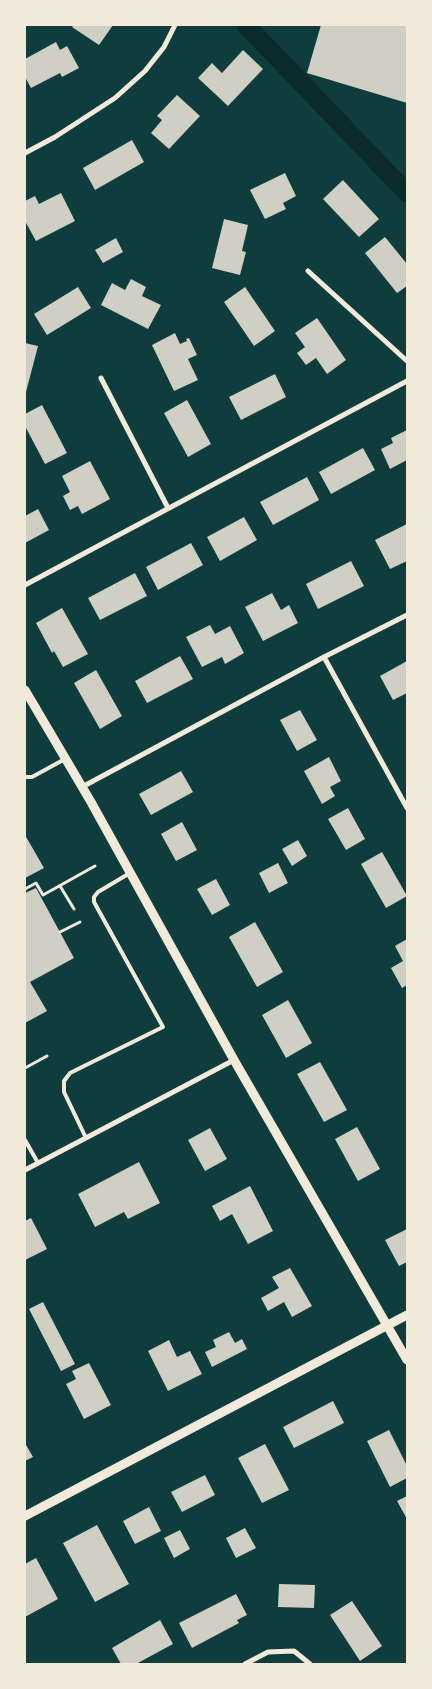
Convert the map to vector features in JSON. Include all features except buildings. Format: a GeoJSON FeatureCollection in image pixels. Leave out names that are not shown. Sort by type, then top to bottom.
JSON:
{"type":"FeatureCollection","features":[{"type":"Feature","properties":{"kind":"street"},"geometry":{"type":"LineString","coordinates":[[25,153],[55,137],[115,98],[145,71],[164,48],[175,25]]}},
{"type":"Feature","properties":{"kind":"street"},"geometry":{"type":"LineString","coordinates":[[308,271],[407,361]]}},
{"type":"Feature","properties":{"kind":"street"},"geometry":{"type":"LineString","coordinates":[[102,378],[168,508]]}},
{"type":"Feature","properties":{"kind":"street"},"geometry":{"type":"LineString","coordinates":[[25,585],[407,382]]}},
{"type":"Feature","properties":{"kind":"street"},"geometry":{"type":"LineString","coordinates":[[82,787],[324,657],[407,615]]}},
{"type":"Feature","properties":{"kind":"street"},"geometry":{"type":"LineString","coordinates":[[324,657],[407,808]]}},
{"type":"Feature","properties":{"kind":"street"},"geometry":{"type":"LineString","coordinates":[[25,690],[82,787],[234,1060],[407,1360]]}},
{"type":"Feature","properties":{"kind":"street"},"geometry":{"type":"LineString","coordinates":[[25,1170],[234,1060]]}},
{"type":"Feature","properties":{"kind":"street"},"geometry":{"type":"LineString","coordinates":[[25,1516],[407,1315]]}},
{"type":"Feature","properties":{"kind":"street"},"geometry":{"type":"LineString","coordinates":[[245,1664],[268,1652],[294,1651],[310,1664]]}},
{"type":"Feature","properties":{"kind":"lane"},"geometry":{"type":"LineString","coordinates":[[25,777],[32,777],[65,758]]}},
{"type":"Feature","properties":{"kind":"lane"},"geometry":{"type":"LineString","coordinates":[[86,1138],[64,1092],[64,1081],[70,1073],[163,1027],[94,902],[94,897],[98,892],[130,873]]}},
{"type":"Feature","properties":{"kind":"lane"},"geometry":{"type":"LineString","coordinates":[[25,1140],[38,1163]]}},
{"type":"Feature","properties":{"kind":"path"},"geometry":{"type":"LineString","coordinates":[[25,889],[36,883],[43,895],[95,866]]}},
{"type":"Feature","properties":{"kind":"path"},"geometry":{"type":"LineString","coordinates":[[60,886],[74,909]]}},
{"type":"Feature","properties":{"kind":"path"},"geometry":{"type":"LineString","coordinates":[[60,932],[80,922]]}},
{"type":"Feature","properties":{"kind":"path"},"geometry":{"type":"LineString","coordinates":[[25,1068],[47,1056]]}},
{"type":"Feature","properties":{"kind":"waterway"},"geometry":{"type":"LineString","coordinates":[[246,25],[407,193]]}}]}
